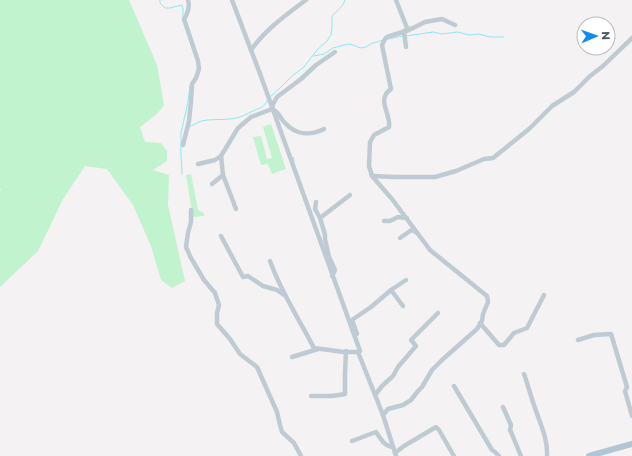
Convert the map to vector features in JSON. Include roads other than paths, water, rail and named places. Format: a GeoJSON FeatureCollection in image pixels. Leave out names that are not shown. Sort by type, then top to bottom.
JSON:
{"type":"FeatureCollection","features":[{"type":"Feature","properties":{"kind":"main road"},"geometry":{"type":"LineString","coordinates":[[589,456],[632,444]]}},
{"type":"Feature","properties":{"kind":"street"},"geometry":{"type":"LineString","coordinates":[[183,145],[189,121],[192,84],[199,69],[193,44],[184,19],[187,15],[189,5],[188,0]]}},
{"type":"Feature","properties":{"kind":"street"},"geometry":{"type":"LineString","coordinates":[[232,0],[383,415],[395,454],[404,446],[436,427],[454,456]]}},
{"type":"Feature","properties":{"kind":"street"},"geometry":{"type":"LineString","coordinates":[[251,50],[259,38],[306,0]]}},
{"type":"Feature","properties":{"kind":"street"},"geometry":{"type":"LineString","coordinates":[[396,0],[407,30],[406,47]]}},
{"type":"Feature","properties":{"kind":"street"},"geometry":{"type":"LineString","coordinates":[[383,415],[388,409],[403,405],[411,400],[422,388],[432,370],[477,329],[488,302],[487,296],[430,250],[407,218],[372,176],[369,166],[370,142],[374,135],[389,126],[390,122],[384,100],[385,95],[391,89],[382,46],[385,40],[387,37],[425,22],[442,19],[455,25]]}},
{"type":"Feature","properties":{"kind":"street"},"geometry":{"type":"LineString","coordinates":[[372,176],[396,178],[435,177],[456,172],[484,159],[493,158],[529,129],[552,106],[574,92],[632,38]]}},
{"type":"Feature","properties":{"kind":"street"},"geometry":{"type":"LineString","coordinates":[[272,109],[277,97],[316,64],[335,52]]}},
{"type":"Feature","properties":{"kind":"street"},"geometry":{"type":"LineString","coordinates":[[198,164],[215,160],[221,156],[238,128],[251,116],[272,109],[278,112],[289,127],[298,132],[312,134],[324,129]]}},
{"type":"Feature","properties":{"kind":"street"},"geometry":{"type":"LineString","coordinates":[[221,156],[223,175],[236,209]]}},
{"type":"Feature","properties":{"kind":"street"},"geometry":{"type":"LineString","coordinates":[[212,184],[223,175]]}},
{"type":"Feature","properties":{"kind":"street"},"geometry":{"type":"LineString","coordinates":[[320,218],[350,195]]}},
{"type":"Feature","properties":{"kind":"street"},"geometry":{"type":"LineString","coordinates":[[316,202],[315,209],[320,218],[329,257],[335,270],[332,276]]}},
{"type":"Feature","properties":{"kind":"street"},"geometry":{"type":"LineString","coordinates":[[191,210],[191,222],[186,247],[204,280],[215,293],[219,305],[217,324],[240,354],[257,367],[277,412],[282,432],[294,444],[301,456]]}},
{"type":"Feature","properties":{"kind":"street"},"geometry":{"type":"LineString","coordinates":[[384,221],[390,222],[398,217],[407,218]]}},
{"type":"Feature","properties":{"kind":"street"},"geometry":{"type":"LineString","coordinates":[[400,238],[413,230],[418,234]]}},
{"type":"Feature","properties":{"kind":"street"},"geometry":{"type":"LineString","coordinates":[[221,236],[243,277],[248,276],[262,286],[277,290],[286,297]]}},
{"type":"Feature","properties":{"kind":"street"},"geometry":{"type":"LineString","coordinates":[[270,261],[286,297],[314,348],[344,352],[359,351]]}},
{"type":"Feature","properties":{"kind":"street"},"geometry":{"type":"LineString","coordinates":[[359,351],[361,348],[352,320],[371,308],[391,290],[406,280]]}},
{"type":"Feature","properties":{"kind":"street"},"geometry":{"type":"LineString","coordinates":[[391,290],[403,306]]}},
{"type":"Feature","properties":{"kind":"street"},"geometry":{"type":"LineString","coordinates":[[480,323],[499,345],[504,345],[514,333],[527,328],[544,295]]}},
{"type":"Feature","properties":{"kind":"street"},"geometry":{"type":"LineString","coordinates":[[375,395],[393,376],[398,367],[416,346],[412,340],[438,313]]}},
{"type":"Feature","properties":{"kind":"street"},"geometry":{"type":"LineString","coordinates":[[578,340],[594,335],[611,334],[626,387],[625,390],[632,416]]}},
{"type":"Feature","properties":{"kind":"street"},"geometry":{"type":"LineString","coordinates":[[292,357],[318,349]]}},
{"type":"Feature","properties":{"kind":"street"},"geometry":{"type":"LineString","coordinates":[[311,396],[332,396],[345,394],[346,351]]}},
{"type":"Feature","properties":{"kind":"street"},"geometry":{"type":"LineString","coordinates":[[524,374],[546,439],[548,456]]}},
{"type":"Feature","properties":{"kind":"street"},"geometry":{"type":"LineString","coordinates":[[454,386],[492,450],[499,456]]}},
{"type":"Feature","properties":{"kind":"street"},"geometry":{"type":"LineString","coordinates":[[503,407],[512,425],[510,430],[521,456]]}},
{"type":"Feature","properties":{"kind":"street"},"geometry":{"type":"LineString","coordinates":[[352,441],[376,432],[383,442],[388,446],[393,447]]}},
{"type":"Feature","properties":{"kind":"waterway"},"geometry":{"type":"LineString","coordinates":[[160,0],[160,3],[165,8],[182,5],[183,17]]}},
{"type":"Feature","properties":{"kind":"waterway"},"geometry":{"type":"LineString","coordinates":[[270,97],[304,67],[317,50],[327,41],[331,35],[332,16],[341,7],[345,0]]}},
{"type":"Feature","properties":{"kind":"waterway"},"geometry":{"type":"LineString","coordinates":[[406,36],[433,32],[442,34],[458,32],[469,35],[479,34],[490,37],[504,37]]}},
{"type":"Feature","properties":{"kind":"waterway"},"geometry":{"type":"LineString","coordinates":[[388,39],[403,36]]}},
{"type":"Feature","properties":{"kind":"waterway"},"geometry":{"type":"LineString","coordinates":[[314,56],[324,54],[333,48],[344,45],[350,44],[361,48],[383,40]]}},
{"type":"Feature","properties":{"kind":"waterway"},"geometry":{"type":"LineString","coordinates":[[181,143],[181,133],[190,86]]}},
{"type":"Feature","properties":{"kind":"waterway"},"geometry":{"type":"LineString","coordinates":[[189,127],[204,120],[238,118],[261,108],[267,101]]}},
{"type":"Feature","properties":{"kind":"waterway"},"geometry":{"type":"LineString","coordinates":[[181,143],[182,174]]}},
{"type":"Feature","properties":{"kind":"waterway"},"geometry":{"type":"LineString","coordinates":[[293,157],[294,161]]}}]}
